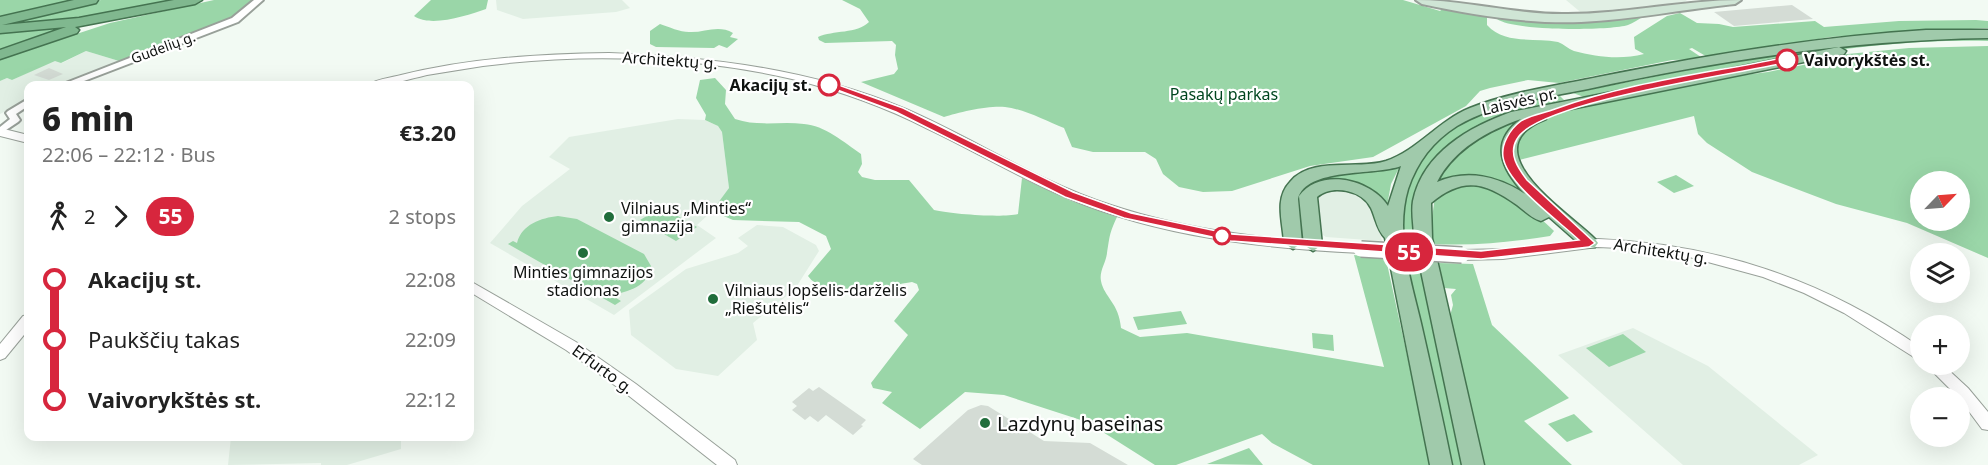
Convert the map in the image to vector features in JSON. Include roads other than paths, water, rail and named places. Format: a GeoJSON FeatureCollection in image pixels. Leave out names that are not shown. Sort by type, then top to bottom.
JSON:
{"type":"FeatureCollection","features":[{"type":"Feature","properties":{"kind":"highway"},"geometry":{"type":"LineString","coordinates":[[0,21],[92,0]]}},
{"type":"Feature","properties":{"kind":"highway"},"geometry":{"type":"LineString","coordinates":[[0,29],[79,22],[195,0]]}},
{"type":"Feature","properties":{"kind":"highway"},"geometry":{"type":"LineString","coordinates":[[0,55],[68,31],[179,3]]}},
{"type":"Feature","properties":{"kind":"main road"},"geometry":{"type":"LineString","coordinates":[[1422,0],[1491,13],[1565,18],[1605,16],[1700,2],[1735,0]]}},
{"type":"Feature","properties":{"kind":"main road","name":"Laisvės pr."},"geometry":{"type":"LineString","coordinates":[[1441,465],[1394,242],[1395,199],[1403,177],[1432,138],[1456,120],[1487,107],[1522,98],[1815,42],[1903,34],[1988,34]]}},
{"type":"Feature","properties":{"kind":"main road","name":"Laisvės pr."},"geometry":{"type":"LineString","coordinates":[[1473,465],[1424,238],[1422,201],[1430,180],[1442,162],[1470,136],[1517,115],[1839,51],[1908,45],[1988,44]]}},
{"type":"Feature","properties":{"kind":"main road"},"geometry":{"type":"LineString","coordinates":[[1582,244],[1523,183],[1508,157],[1512,136],[1524,123],[1587,100]]}},
{"type":"Feature","properties":{"kind":"main road"},"geometry":{"type":"LineString","coordinates":[[1293,243],[1290,200],[1291,192],[1300,181],[1319,173],[1383,167],[1421,150]]}},
{"type":"Feature","properties":{"kind":"main road"},"geometry":{"type":"LineString","coordinates":[[1422,201],[1443,183],[1454,180],[1488,182],[1524,201],[1582,244]]}},
{"type":"Feature","properties":{"kind":"main road"},"geometry":{"type":"LineString","coordinates":[[1313,245],[1308,196],[1316,189],[1332,185],[1350,187],[1374,200],[1394,242]]}},
{"type":"Feature","properties":{"kind":"street","name":"Gudelių g."},"geometry":{"type":"LineString","coordinates":[[75,81],[235,20],[250,10],[259,0]]}},
{"type":"Feature","properties":{"kind":"street","name":"Architektų g."},"geometry":{"type":"LineString","coordinates":[[395,81],[456,68],[562,58],[667,58],[763,70],[827,85],[884,104],[1069,194],[1128,216],[1231,238],[1361,249],[1462,255],[1518,253],[1582,244],[1679,252],[1768,275],[1851,310],[1910,348]]}},
{"type":"Feature","properties":{"kind":"street"},"geometry":{"type":"LineString","coordinates":[[0,132],[15,120],[11,113],[14,109],[24,104]]}},
{"type":"Feature","properties":{"kind":"street"},"geometry":{"type":"LineString","coordinates":[[0,132],[24,138]]}},
{"type":"Feature","properties":{"kind":"street","name":"Erfurto g."},"geometry":{"type":"LineString","coordinates":[[474,288],[572,346],[729,465]]}},
{"type":"Feature","properties":{"kind":"street"},"geometry":{"type":"LineString","coordinates":[[0,354],[24,325]]}},
{"type":"Feature","properties":{"kind":"street"},"geometry":{"type":"LineString","coordinates":[[1944,375],[1962,392],[1988,424]]}},
{"type":"Feature","properties":{"kind":"place","name":"Vaivorykštės st."},"geometry":{"type":"Point","coordinates":[1787,60]}},
{"type":"Feature","properties":{"kind":"place","name":"Akacijų st."},"geometry":{"type":"Point","coordinates":[829,85]}},
{"type":"Feature","properties":{"kind":"place","name":"Vilniaus „Minties“ gimnazija"},"geometry":{"type":"Point","coordinates":[609,217]}},
{"type":"Feature","properties":{"kind":"place","name":"Minties gimnazijos stadionas"},"geometry":{"type":"Point","coordinates":[583,253]}},
{"type":"Feature","properties":{"kind":"place","name":"Vilniaus lopšelis-darželis „Riešutėlis“"},"geometry":{"type":"Point","coordinates":[713,299]}},
{"type":"Feature","properties":{"kind":"place","name":"Lazdynų baseinas"},"geometry":{"type":"Point","coordinates":[985,423]}},
{"type":"Feature","properties":{"kind":"park label","name":"Pasakų parkas"},"geometry":{"type":"Point","coordinates":[1224,94]}}]}
